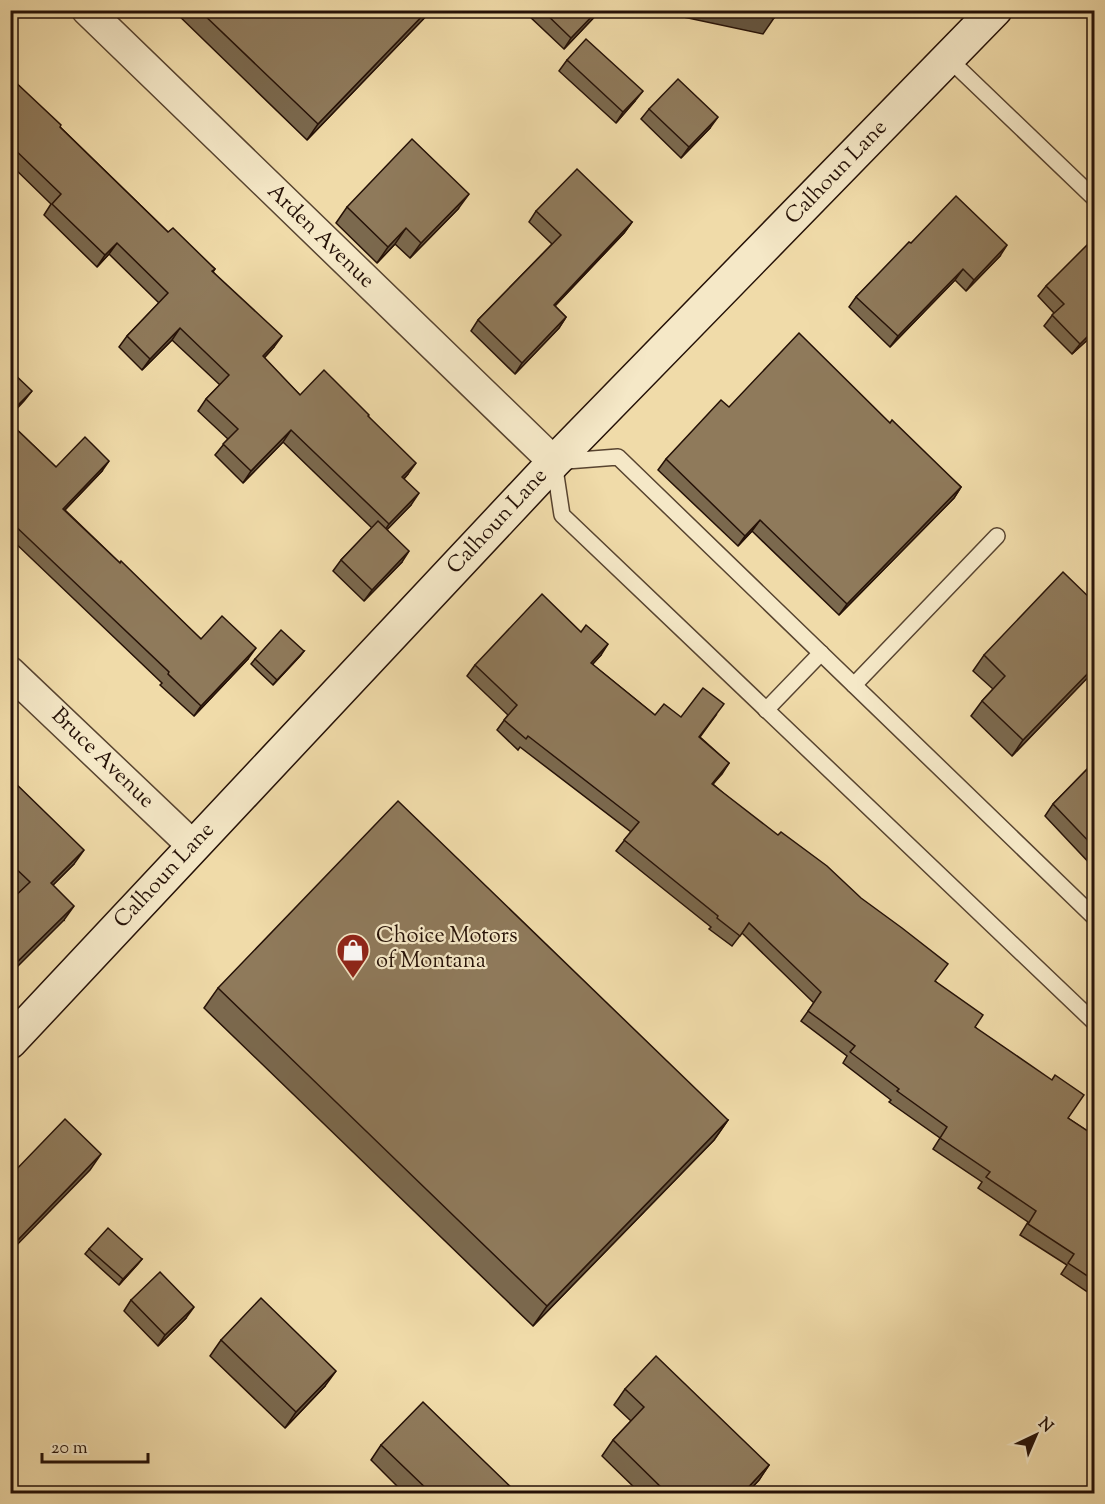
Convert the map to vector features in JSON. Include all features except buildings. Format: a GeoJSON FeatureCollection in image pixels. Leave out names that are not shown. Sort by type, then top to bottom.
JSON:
{"type":"FeatureCollection","features":[{"type":"Feature","properties":{"kind":"street","name":"Arden Avenue"},"geometry":{"type":"LineString","coordinates":[[87,10],[554,462]]}},
{"type":"Feature","properties":{"kind":"street","name":"Calhoun Lane"},"geometry":{"type":"LineString","coordinates":[[10,1042],[554,462],[995,10]]}},
{"type":"Feature","properties":{"kind":"street","name":"Bruce Avenue"},"geometry":{"type":"LineString","coordinates":[[10,672],[193,846]]}},
{"type":"Feature","properties":{"kind":"lane"},"geometry":{"type":"LineString","coordinates":[[949,59],[1095,198]]}},
{"type":"Feature","properties":{"kind":"lane"},"geometry":{"type":"LineString","coordinates":[[1095,917],[618,457],[554,462],[562,515],[1095,1022]]}},
{"type":"Feature","properties":{"kind":"lane"},"geometry":{"type":"LineString","coordinates":[[854,685],[997,536]]}},
{"type":"Feature","properties":{"kind":"lane"},"geometry":{"type":"LineString","coordinates":[[766,710],[821,653]]}},
{"type":"Feature","properties":{"kind":"place","name":"Choice Motors of Montana"},"geometry":{"type":"Point","coordinates":[353,979]}}]}
